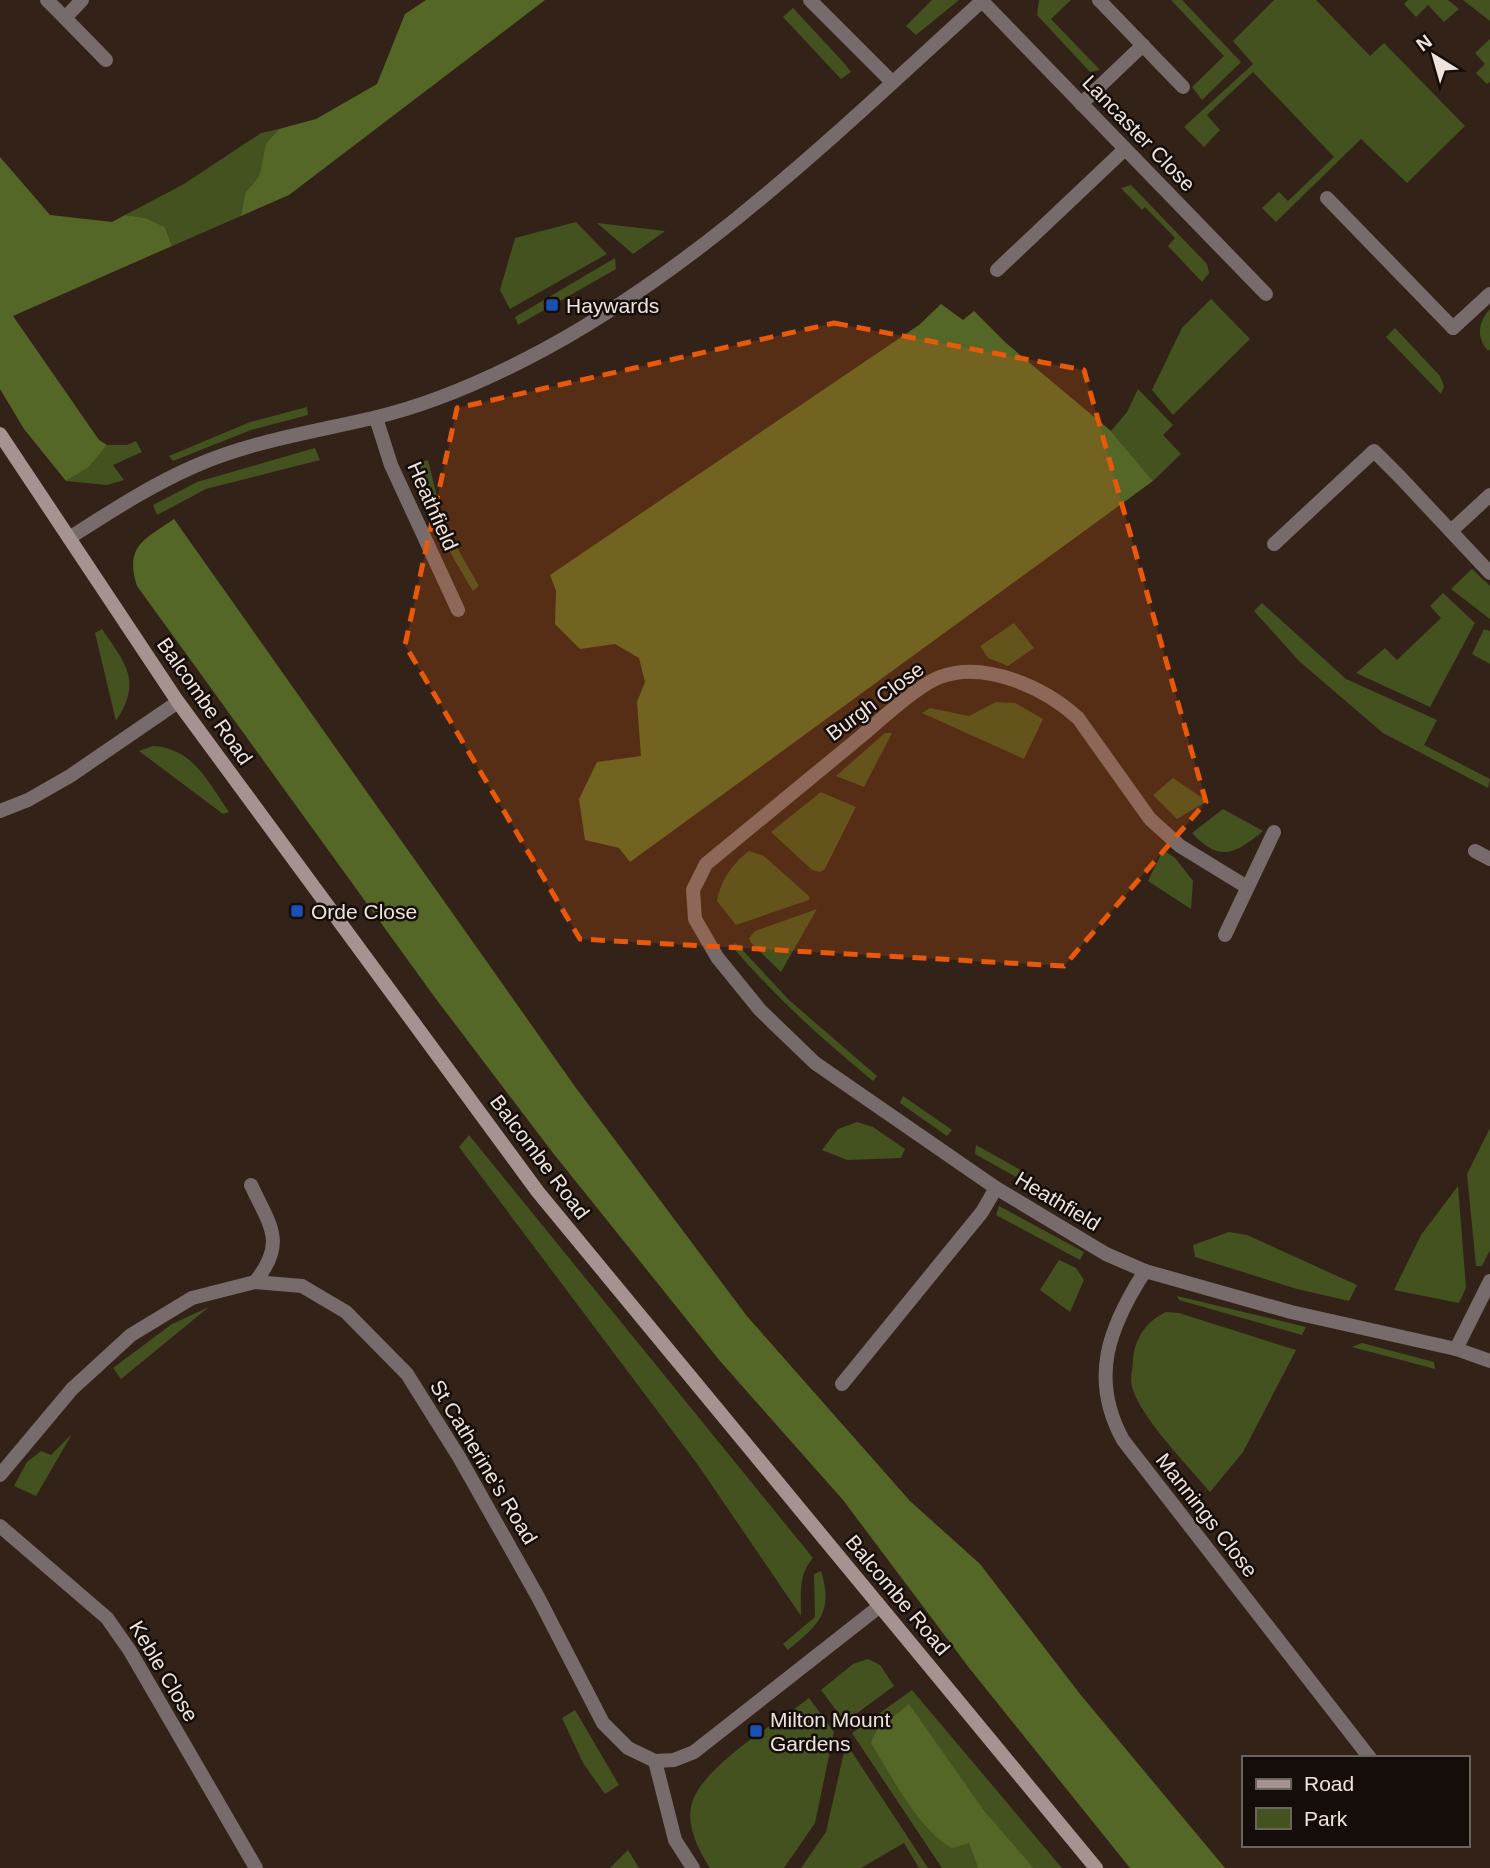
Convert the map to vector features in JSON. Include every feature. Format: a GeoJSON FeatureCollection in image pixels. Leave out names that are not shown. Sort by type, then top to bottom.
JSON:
{"type":"FeatureCollection","features":[{"type":"Feature","properties":{"kind":"main road","name":"Balcombe Road"},"geometry":{"type":"LineString","coordinates":[[0,434],[178,702],[538,1192],[1096,1868]]}},
{"type":"Feature","properties":{"kind":"street"},"geometry":{"type":"LineString","coordinates":[[47,0],[106,60]]}},
{"type":"Feature","properties":{"kind":"street"},"geometry":{"type":"LineString","coordinates":[[65,18],[82,0]]}},
{"type":"Feature","properties":{"kind":"street"},"geometry":{"type":"LineString","coordinates":[[810,0],[892,82]]}},
{"type":"Feature","properties":{"kind":"street"},"geometry":{"type":"LineString","coordinates":[[69,538],[139,494],[196,465],[256,445],[376,418],[449,393],[525,360],[613,308],[705,246],[982,0]]}},
{"type":"Feature","properties":{"kind":"street","name":"Lancaster Close"},"geometry":{"type":"LineString","coordinates":[[982,0],[1266,295]]}},
{"type":"Feature","properties":{"kind":"street"},"geometry":{"type":"LineString","coordinates":[[1099,0],[1183,88]]}},
{"type":"Feature","properties":{"kind":"street"},"geometry":{"type":"LineString","coordinates":[[1081,104],[1143,45]]}},
{"type":"Feature","properties":{"kind":"street"},"geometry":{"type":"LineString","coordinates":[[997,270],[1125,149]]}},
{"type":"Feature","properties":{"kind":"street"},"geometry":{"type":"LineString","coordinates":[[1327,198],[1453,328],[1490,294]]}},
{"type":"Feature","properties":{"kind":"street","name":"Heathfield"},"geometry":{"type":"LineString","coordinates":[[376,418],[391,465],[458,610]]}},
{"type":"Feature","properties":{"kind":"street"},"geometry":{"type":"LineString","coordinates":[[1274,544],[1374,451],[1490,573]]}},
{"type":"Feature","properties":{"kind":"street"},"geometry":{"type":"LineString","coordinates":[[1451,531],[1490,495]]}},
{"type":"Feature","properties":{"kind":"street","name":"Burgh Close"},"geometry":{"type":"LineString","coordinates":[[695,919],[693,890],[706,864],[883,718],[939,677],[965,672],[1022,684],[1052,697],[1066,707],[1078,718],[1150,820],[1180,846],[1247,887]]}},
{"type":"Feature","properties":{"kind":"street"},"geometry":{"type":"LineString","coordinates":[[0,811],[28,800],[70,776],[178,702]]}},
{"type":"Feature","properties":{"kind":"street"},"geometry":{"type":"LineString","coordinates":[[1225,935],[1274,832]]}},
{"type":"Feature","properties":{"kind":"street"},"geometry":{"type":"LineString","coordinates":[[1475,851],[1490,859]]}},
{"type":"Feature","properties":{"kind":"street","name":"Heathfield"},"geometry":{"type":"LineString","coordinates":[[695,919],[717,957],[752,999],[815,1063],[996,1188],[1091,1245],[1145,1271],[1291,1312],[1456,1349],[1490,1361]]}},
{"type":"Feature","properties":{"kind":"street"},"geometry":{"type":"LineString","coordinates":[[251,1185],[274,1236],[271,1262],[255,1282]]}},
{"type":"Feature","properties":{"kind":"street"},"geometry":{"type":"LineString","coordinates":[[842,1384],[982,1212],[996,1188]]}},
{"type":"Feature","properties":{"kind":"street","name":"Mannings Close"},"geometry":{"type":"LineString","coordinates":[[1145,1271],[1118,1316],[1110,1338],[1105,1388],[1110,1416],[1139,1462],[1368,1756]]}},
{"type":"Feature","properties":{"kind":"street"},"geometry":{"type":"LineString","coordinates":[[1456,1349],[1490,1281]]}},
{"type":"Feature","properties":{"kind":"street","name":"St Catherine's Road"},"geometry":{"type":"LineString","coordinates":[[0,1475],[72,1389],[131,1335],[192,1297],[255,1282],[302,1286],[346,1312],[407,1374],[459,1457],[538,1597],[603,1723],[628,1748],[655,1761]]}},
{"type":"Feature","properties":{"kind":"street","name":"Keble Close"},"geometry":{"type":"LineString","coordinates":[[0,1526],[107,1618],[130,1651],[256,1868]]}},
{"type":"Feature","properties":{"kind":"street"},"geometry":{"type":"LineString","coordinates":[[693,1868],[675,1840],[655,1761],[674,1760],[694,1752],[880,1606]]}},
{"type":"Feature","properties":{"kind":"highlighted area"},"geometry":{"type":"Polygon","coordinates":[[[834,323],[1084,370],[1206,802],[1064,966],[580,939],[405,645],[457,408],[834,323]]]}},
{"type":"Feature","properties":{"kind":"green space"},"geometry":{"type":"Polygon","coordinates":[[[426,0],[545,0],[289,195],[241,216],[245,193],[259,176],[266,143],[279,129],[316,119],[377,84],[405,14],[426,0]]]}},
{"type":"Feature","properties":{"kind":"green space"},"geometry":{"type":"Polygon","coordinates":[[[932,0],[959,0],[916,35],[906,26],[932,0]]]}},
{"type":"Feature","properties":{"kind":"green space"},"geometry":{"type":"Polygon","coordinates":[[[1039,0],[1071,0],[1051,19],[1100,70],[1090,72],[1037,15],[1039,0]]]}},
{"type":"Feature","properties":{"kind":"green space"},"geometry":{"type":"Polygon","coordinates":[[[1171,0],[1182,0],[1241,62],[1202,100],[1192,87],[1224,56],[1171,0]]]}},
{"type":"Feature","properties":{"kind":"green space"},"geometry":{"type":"Polygon","coordinates":[[[1274,0],[1316,0],[1370,56],[1384,43],[1465,126],[1407,183],[1361,139],[1276,222],[1262,208],[1279,192],[1288,201],[1334,157],[1253,72],[1207,115],[1220,130],[1204,147],[1184,127],[1253,64],[1233,41],[1274,0]]]}},
{"type":"Feature","properties":{"kind":"green space"},"geometry":{"type":"Polygon","coordinates":[[[1408,0],[1448,0],[1459,9],[1444,22],[1428,5],[1416,17],[1404,4],[1408,0]]]}},
{"type":"Feature","properties":{"kind":"green space"},"geometry":{"type":"Polygon","coordinates":[[[1463,0],[1490,0],[1490,21],[1463,0]]]}},
{"type":"Feature","properties":{"kind":"green space"},"geometry":{"type":"Polygon","coordinates":[[[793,8],[851,72],[841,79],[783,17],[793,8]]]}},
{"type":"Feature","properties":{"kind":"green space"},"geometry":{"type":"Polygon","coordinates":[[[1490,39],[1490,82],[1487,84],[1476,73],[1485,64],[1475,53],[1490,39]]]}},
{"type":"Feature","properties":{"kind":"green space"},"geometry":{"type":"Polygon","coordinates":[[[279,129],[266,143],[259,176],[245,193],[241,216],[172,246],[165,227],[146,218],[125,215],[184,184],[261,133],[279,129]]]}},
{"type":"Feature","properties":{"kind":"green space"},"geometry":{"type":"Polygon","coordinates":[[[0,157],[50,215],[112,222],[125,215],[146,218],[165,227],[172,246],[13,316],[99,440],[107,445],[89,467],[66,481],[24,429],[0,389],[0,157]]]}},
{"type":"Feature","properties":{"kind":"green space"},"geometry":{"type":"Polygon","coordinates":[[[1131,185],[1207,264],[1209,273],[1202,282],[1168,246],[1175,238],[1145,207],[1142,210],[1121,188],[1131,185]]]}},
{"type":"Feature","properties":{"kind":"green space"},"geometry":{"type":"Polygon","coordinates":[[[576,222],[607,254],[510,309],[500,290],[515,238],[576,222]]]}},
{"type":"Feature","properties":{"kind":"green space"},"geometry":{"type":"Polygon","coordinates":[[[597,223],[665,231],[633,254],[597,223]]]}},
{"type":"Feature","properties":{"kind":"green space"},"geometry":{"type":"Polygon","coordinates":[[[615,258],[616,269],[518,325],[515,317],[615,258]]]}},
{"type":"Feature","properties":{"kind":"green space"},"geometry":{"type":"Polygon","coordinates":[[[1211,299],[1250,339],[1173,415],[1152,390],[1182,328],[1211,299]]]}},
{"type":"Feature","properties":{"kind":"green space"},"geometry":{"type":"Polygon","coordinates":[[[941,304],[963,320],[974,311],[1006,343],[1111,431],[1153,481],[630,862],[619,848],[585,840],[579,799],[597,762],[641,756],[637,702],[645,682],[639,658],[615,644],[580,649],[555,624],[556,591],[550,575],[919,325],[941,304]]]}},
{"type":"Feature","properties":{"kind":"green space"},"geometry":{"type":"Polygon","coordinates":[[[1490,309],[1490,349],[1488,351],[1480,330],[1490,309]]]}},
{"type":"Feature","properties":{"kind":"green space"},"geometry":{"type":"Polygon","coordinates":[[[1395,328],[1440,376],[1444,386],[1441,394],[1386,337],[1395,328]]]}},
{"type":"Feature","properties":{"kind":"green space"},"geometry":{"type":"Polygon","coordinates":[[[1138,389],[1173,425],[1163,435],[1181,454],[1153,481],[1111,431],[1127,412],[1138,389]]]}},
{"type":"Feature","properties":{"kind":"green space"},"geometry":{"type":"Polygon","coordinates":[[[307,407],[308,415],[251,430],[173,461],[169,456],[250,422],[307,407]]]}},
{"type":"Feature","properties":{"kind":"green space"},"geometry":{"type":"Polygon","coordinates":[[[136,441],[142,452],[113,465],[124,480],[107,485],[66,481],[89,467],[107,445],[127,445],[136,441]]]}},
{"type":"Feature","properties":{"kind":"green space"},"geometry":{"type":"Polygon","coordinates":[[[315,448],[320,460],[206,489],[157,515],[153,505],[197,482],[315,448]]]}},
{"type":"Feature","properties":{"kind":"green space"},"geometry":{"type":"Polygon","coordinates":[[[428,460],[444,525],[479,586],[473,591],[432,514],[420,462],[428,460]]]}},
{"type":"Feature","properties":{"kind":"green space"},"geometry":{"type":"Polygon","coordinates":[[[174,519],[576,1088],[746,1315],[910,1501],[980,1564],[1080,1694],[1225,1868],[1130,1868],[970,1669],[843,1500],[720,1361],[553,1153],[436,999],[137,586],[133,561],[135,552],[146,538],[174,519]]]}},
{"type":"Feature","properties":{"kind":"green space"},"geometry":{"type":"Polygon","coordinates":[[[1472,569],[1490,586],[1490,619],[1451,589],[1472,569]]]}},
{"type":"Feature","properties":{"kind":"green space"},"geometry":{"type":"Polygon","coordinates":[[[1443,593],[1475,623],[1430,707],[1356,673],[1385,648],[1397,660],[1441,618],[1430,606],[1443,593]]]}},
{"type":"Feature","properties":{"kind":"green space"},"geometry":{"type":"Polygon","coordinates":[[[1262,603],[1346,679],[1437,720],[1424,745],[1490,779],[1488,788],[1383,733],[1299,661],[1254,611],[1262,603]]]}},
{"type":"Feature","properties":{"kind":"green space"},"geometry":{"type":"Polygon","coordinates":[[[1014,623],[1034,648],[1008,666],[988,658],[980,646],[1014,623]]]}},
{"type":"Feature","properties":{"kind":"green space"},"geometry":{"type":"Polygon","coordinates":[[[102,629],[124,663],[130,683],[124,707],[116,721],[95,633],[102,629]]]}},
{"type":"Feature","properties":{"kind":"green space"},"geometry":{"type":"Polygon","coordinates":[[[1484,629],[1490,631],[1490,664],[1472,654],[1484,629]]]}},
{"type":"Feature","properties":{"kind":"green space"},"geometry":{"type":"Polygon","coordinates":[[[996,702],[1015,703],[1043,719],[1024,759],[922,713],[930,708],[969,716],[996,702]]]}},
{"type":"Feature","properties":{"kind":"green space"},"geometry":{"type":"Polygon","coordinates":[[[885,733],[892,733],[864,787],[836,776],[885,733]]]}},
{"type":"Feature","properties":{"kind":"green space"},"geometry":{"type":"Polygon","coordinates":[[[153,746],[167,748],[189,760],[206,778],[229,812],[223,814],[139,751],[153,746]]]}},
{"type":"Feature","properties":{"kind":"green space"},"geometry":{"type":"Polygon","coordinates":[[[1173,778],[1207,801],[1177,819],[1153,795],[1173,778]]]}},
{"type":"Feature","properties":{"kind":"green space"},"geometry":{"type":"Polygon","coordinates":[[[821,792],[856,807],[825,869],[820,872],[812,870],[771,832],[821,792]]]}},
{"type":"Feature","properties":{"kind":"green space"},"geometry":{"type":"Polygon","coordinates":[[[1223,809],[1263,831],[1235,850],[1227,852],[1210,848],[1192,833],[1223,809]]]}},
{"type":"Feature","properties":{"kind":"green space"},"geometry":{"type":"Polygon","coordinates":[[[1163,850],[1175,858],[1193,881],[1191,909],[1148,881],[1163,850]]]}},
{"type":"Feature","properties":{"kind":"green space"},"geometry":{"type":"Polygon","coordinates":[[[749,851],[764,856],[810,897],[809,900],[736,925],[717,901],[728,873],[749,851]]]}},
{"type":"Feature","properties":{"kind":"green space"},"geometry":{"type":"Polygon","coordinates":[[[817,909],[781,972],[751,943],[749,938],[755,931],[817,909]]]}},
{"type":"Feature","properties":{"kind":"green space"},"geometry":{"type":"Polygon","coordinates":[[[736,943],[789,1000],[877,1076],[873,1081],[781,999],[731,945],[736,943]]]}},
{"type":"Feature","properties":{"kind":"green space"},"geometry":{"type":"Polygon","coordinates":[[[903,1096],[952,1130],[947,1136],[900,1103],[903,1096]]]}},
{"type":"Feature","properties":{"kind":"green space"},"geometry":{"type":"Polygon","coordinates":[[[857,1122],[873,1127],[905,1149],[901,1158],[847,1160],[822,1150],[838,1129],[857,1122]]]}},
{"type":"Feature","properties":{"kind":"green space"},"geometry":{"type":"Polygon","coordinates":[[[1490,1128],[1490,1250],[1482,1266],[1476,1266],[1467,1174],[1490,1128]]]}},
{"type":"Feature","properties":{"kind":"green space"},"geometry":{"type":"Polygon","coordinates":[[[469,1135],[813,1558],[803,1578],[801,1616],[698,1465],[459,1147],[469,1135]]]}},
{"type":"Feature","properties":{"kind":"green space"},"geometry":{"type":"Polygon","coordinates":[[[976,1145],[1028,1174],[1016,1177],[975,1154],[976,1145]]]}},
{"type":"Feature","properties":{"kind":"green space"},"geometry":{"type":"Polygon","coordinates":[[[1458,1186],[1466,1288],[1459,1303],[1394,1290],[1421,1235],[1458,1186]]]}},
{"type":"Feature","properties":{"kind":"green space"},"geometry":{"type":"Polygon","coordinates":[[[999,1206],[1084,1252],[1080,1260],[996,1215],[999,1206]]]}},
{"type":"Feature","properties":{"kind":"green space"},"geometry":{"type":"Polygon","coordinates":[[[1229,1232],[1247,1235],[1357,1285],[1349,1301],[1297,1289],[1195,1257],[1193,1245],[1229,1232]]]}},
{"type":"Feature","properties":{"kind":"green space"},"geometry":{"type":"Polygon","coordinates":[[[1059,1260],[1076,1268],[1084,1280],[1070,1312],[1040,1290],[1059,1260]]]}},
{"type":"Feature","properties":{"kind":"green space"},"geometry":{"type":"Polygon","coordinates":[[[1177,1296],[1306,1327],[1302,1335],[1179,1300],[1177,1296]]]}},
{"type":"Feature","properties":{"kind":"green space"},"geometry":{"type":"Polygon","coordinates":[[[209,1307],[121,1379],[113,1368],[172,1324],[209,1307]]]}},
{"type":"Feature","properties":{"kind":"green space"},"geometry":{"type":"Polygon","coordinates":[[[1166,1312],[1179,1313],[1296,1350],[1243,1452],[1210,1492],[1152,1423],[1134,1393],[1131,1381],[1134,1351],[1139,1337],[1153,1320],[1166,1312]]]}},
{"type":"Feature","properties":{"kind":"green space"},"geometry":{"type":"Polygon","coordinates":[[[1362,1343],[1434,1362],[1435,1369],[1352,1347],[1362,1343]]]}},
{"type":"Feature","properties":{"kind":"green space"},"geometry":{"type":"Polygon","coordinates":[[[72,1434],[36,1496],[14,1486],[27,1462],[41,1451],[51,1455],[72,1434]]]}},
{"type":"Feature","properties":{"kind":"green space"},"geometry":{"type":"Polygon","coordinates":[[[821,1571],[826,1598],[821,1617],[808,1633],[788,1650],[783,1644],[815,1617],[814,1574],[821,1571]]]}},
{"type":"Feature","properties":{"kind":"green space"},"geometry":{"type":"Polygon","coordinates":[[[868,1659],[880,1665],[894,1686],[845,1722],[821,1690],[853,1664],[868,1659]]]}},
{"type":"Feature","properties":{"kind":"green space"},"geometry":{"type":"Polygon","coordinates":[[[912,1690],[1062,1868],[1034,1868],[982,1808],[969,1843],[978,1868],[942,1868],[852,1733],[912,1690]]]}},
{"type":"Feature","properties":{"kind":"green space"},"geometry":{"type":"Polygon","coordinates":[[[809,1698],[834,1732],[815,1823],[784,1868],[710,1868],[692,1831],[691,1807],[697,1792],[723,1762],[809,1698]]]}},
{"type":"Feature","properties":{"kind":"green space"},"geometry":{"type":"Polygon","coordinates":[[[909,1704],[982,1808],[1034,1868],[978,1868],[969,1843],[952,1848],[940,1840],[917,1816],[871,1743],[876,1731],[909,1704]]]}},
{"type":"Feature","properties":{"kind":"green space"},"geometry":{"type":"Polygon","coordinates":[[[575,1710],[619,1785],[605,1794],[583,1763],[562,1718],[575,1710]]]}},
{"type":"Feature","properties":{"kind":"green space"},"geometry":{"type":"Polygon","coordinates":[[[846,1743],[928,1868],[919,1868],[904,1843],[861,1868],[801,1868],[826,1832],[846,1743]]]}},
{"type":"Feature","properties":{"kind":"green space"},"geometry":{"type":"Polygon","coordinates":[[[628,1850],[639,1868],[610,1868],[628,1850]]]}},
{"type":"Feature","properties":{"kind":"place","name":"Haywards"},"geometry":{"type":"Point","coordinates":[552,305]}},
{"type":"Feature","properties":{"kind":"place","name":"Orde Close"},"geometry":{"type":"Point","coordinates":[297,911]}},
{"type":"Feature","properties":{"kind":"place","name":"Milton Mount Gardens"},"geometry":{"type":"Point","coordinates":[756,1731]}}]}
